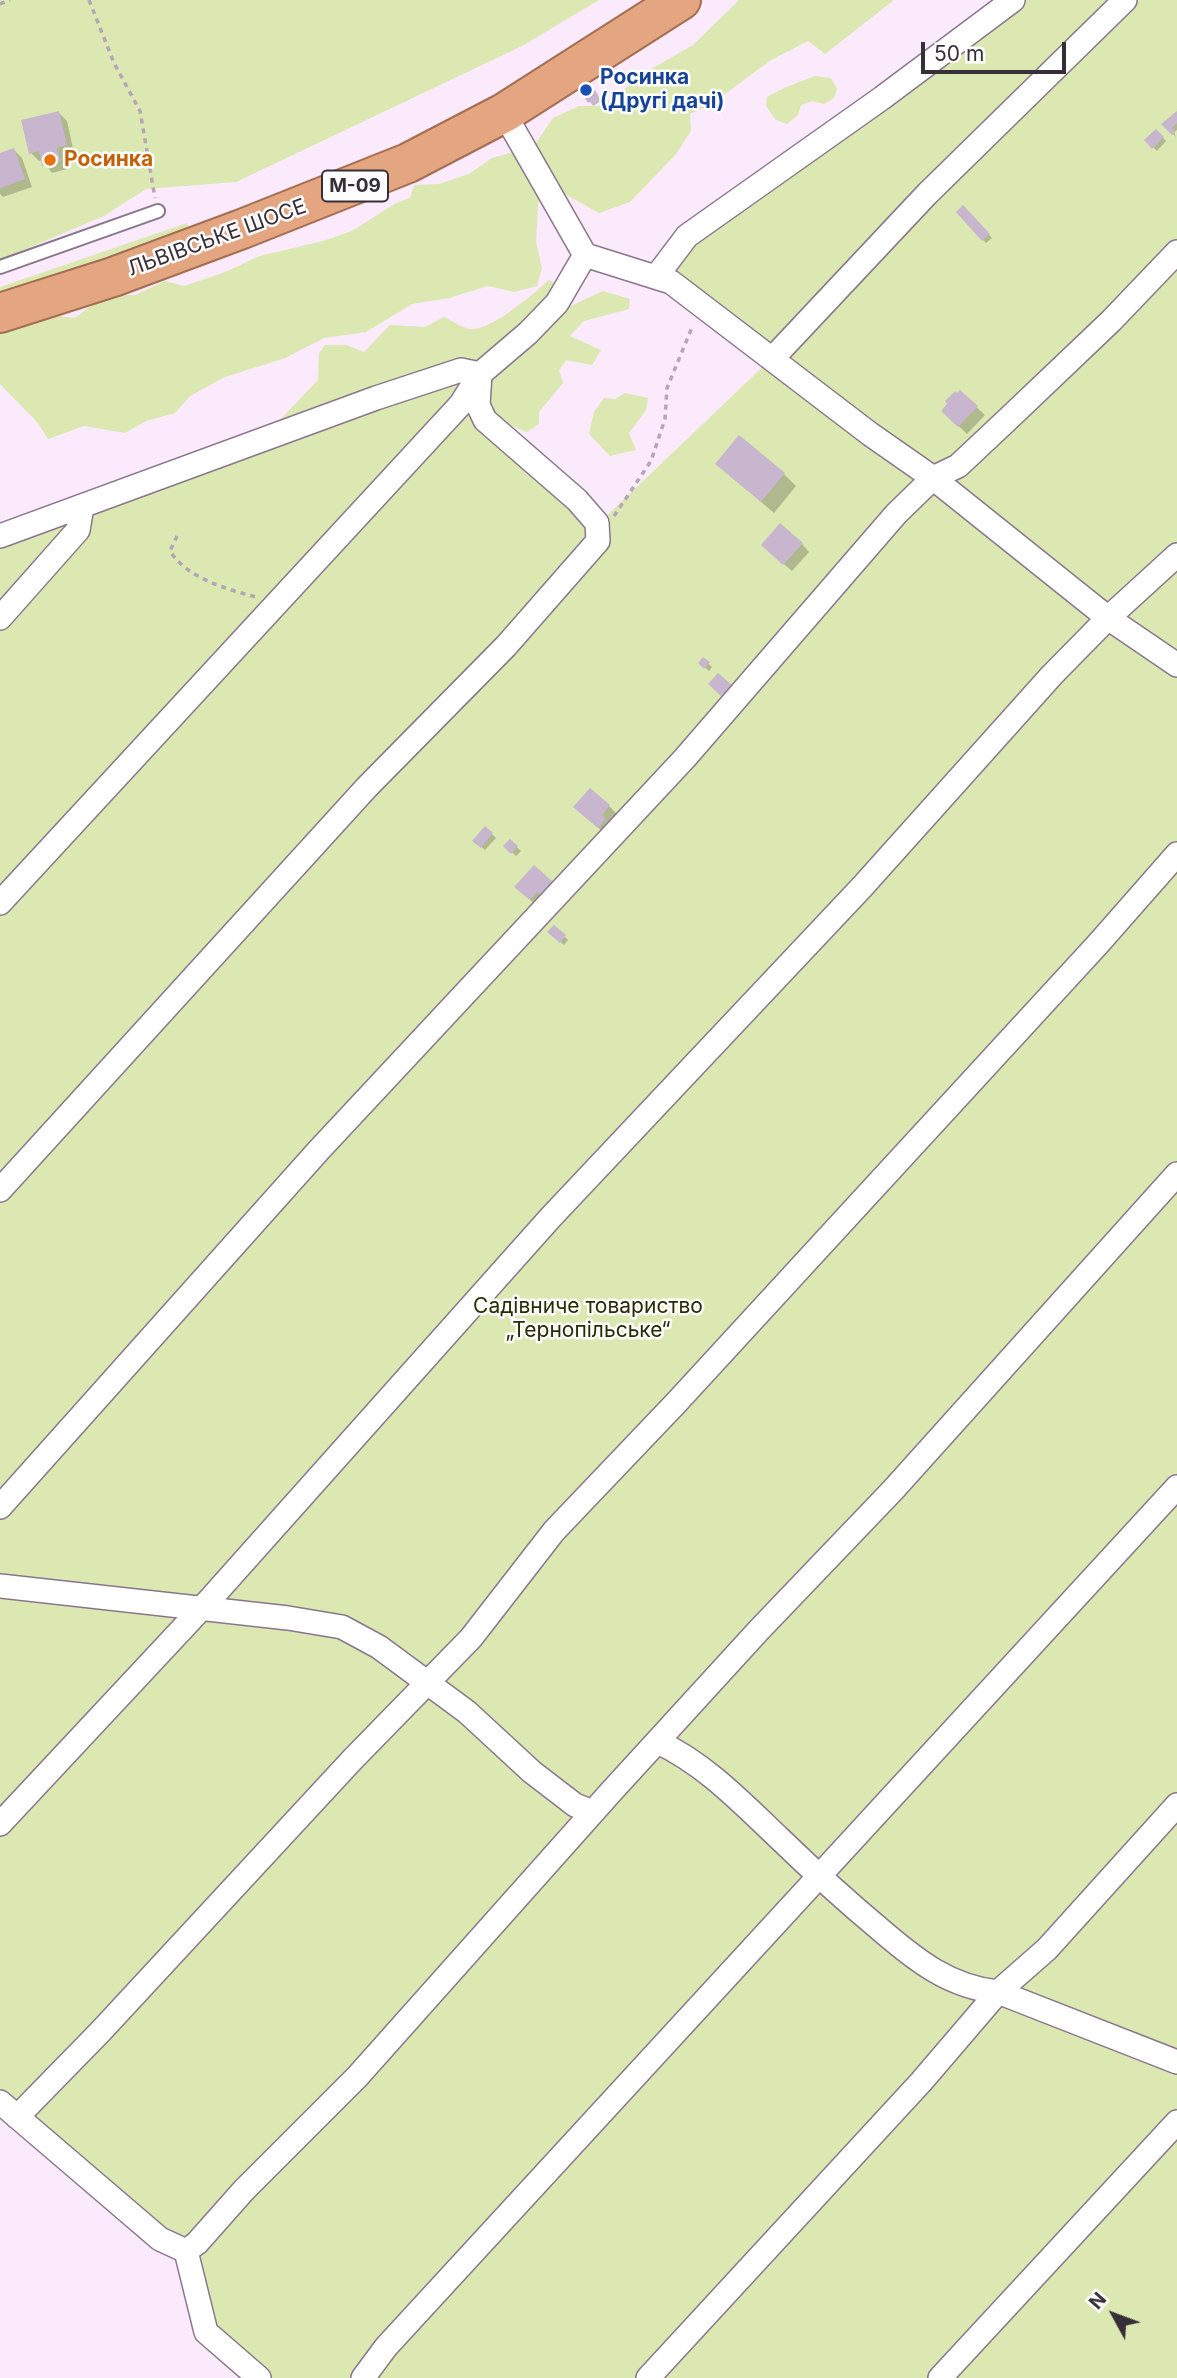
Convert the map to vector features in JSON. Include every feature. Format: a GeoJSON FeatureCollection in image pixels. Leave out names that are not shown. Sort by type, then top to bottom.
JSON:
{"type":"FeatureCollection","features":[{"type":"Feature","properties":{"kind":"highway","name":"ЛЬВІВСЬКЕ ШОСЕ"},"geometry":{"type":"LineString","coordinates":[[0,313],[113,276],[370,180],[504,113],[681,0]]}},
{"type":"Feature","properties":{"kind":"street"},"geometry":{"type":"LineString","coordinates":[[656,277],[687,236],[882,98],[1013,0]]}},
{"type":"Feature","properties":{"kind":"street"},"geometry":{"type":"LineString","coordinates":[[772,359],[927,194],[1125,0]]}},
{"type":"Feature","properties":{"kind":"street"},"geometry":{"type":"LineString","coordinates":[[504,113],[585,255],[671,282],[933,478],[1108,618],[1177,665]]}},
{"type":"Feature","properties":{"kind":"street"},"geometry":{"type":"LineString","coordinates":[[0,1507],[319,1150],[685,758],[896,514],[933,478],[958,466],[1111,321],[1177,252]]}},
{"type":"Feature","properties":{"kind":"street"},"geometry":{"type":"LineString","coordinates":[[0,903],[461,404],[480,374],[528,333],[557,303],[585,255]]}},
{"type":"Feature","properties":{"kind":"street"},"geometry":{"type":"LineString","coordinates":[[0,536],[376,398],[461,370],[480,374]]}},
{"type":"Feature","properties":{"kind":"street"},"geometry":{"type":"LineString","coordinates":[[0,1190],[367,788],[506,646],[598,541],[597,523],[577,500],[485,420],[478,405],[480,374]]}},
{"type":"Feature","properties":{"kind":"street"},"geometry":{"type":"LineString","coordinates":[[0,618],[78,530],[82,507]]}},
{"type":"Feature","properties":{"kind":"street"},"geometry":{"type":"LineString","coordinates":[[0,1824],[200,1609],[506,1266],[862,887],[1108,618],[1177,555]]}},
{"type":"Feature","properties":{"kind":"street"},"geometry":{"type":"LineString","coordinates":[[186,2251],[160,2239],[8,2109],[101,2031],[471,1638],[554,1531],[676,1404],[1098,944],[1177,853]]}},
{"type":"Feature","properties":{"kind":"street"},"geometry":{"type":"LineString","coordinates":[[186,2251],[197,2244],[244,2190],[357,2077],[593,1812],[759,1630],[894,1490],[1177,1174]]}},
{"type":"Feature","properties":{"kind":"street"},"geometry":{"type":"LineString","coordinates":[[363,2378],[386,2347],[651,2063],[818,1875],[1177,1487]]}},
{"type":"Feature","properties":{"kind":"street"},"geometry":{"type":"LineString","coordinates":[[0,1586],[288,1618],[342,1627],[379,1647],[467,1712],[575,1805],[593,1812]]}},
{"type":"Feature","properties":{"kind":"street"},"geometry":{"type":"LineString","coordinates":[[658,1742],[684,1754],[729,1791],[818,1875],[926,1968],[974,1989],[998,1992],[1177,2062]]}},
{"type":"Feature","properties":{"kind":"street"},"geometry":{"type":"LineString","coordinates":[[648,2378],[921,2082],[998,1992],[1047,1949],[1177,1805]]}},
{"type":"Feature","properties":{"kind":"street"},"geometry":{"type":"LineString","coordinates":[[940,2378],[1177,2122]]}},
{"type":"Feature","properties":{"kind":"street"},"geometry":{"type":"LineString","coordinates":[[186,2251],[206,2332],[259,2378]]}},
{"type":"Feature","properties":{"kind":"lane"},"geometry":{"type":"LineString","coordinates":[[0,267],[158,211]]}},
{"type":"Feature","properties":{"kind":"path"},"geometry":{"type":"LineString","coordinates":[[0,4],[10,0]]}},
{"type":"Feature","properties":{"kind":"path"},"geometry":{"type":"LineString","coordinates":[[89,0],[114,63],[140,111],[158,211]]}},
{"type":"Feature","properties":{"kind":"path"},"geometry":{"type":"LineString","coordinates":[[622,508],[652,461],[665,419],[667,388],[701,305]]}},
{"type":"Feature","properties":{"kind":"path"},"geometry":{"type":"LineString","coordinates":[[177,536],[170,551],[190,572],[242,593],[278,603]]}},
{"type":"Feature","properties":{"kind":"green space"},"geometry":{"type":"Polygon","coordinates":[[[0,0],[599,0],[522,46],[236,182],[146,189],[104,216],[0,260],[0,0]]]}},
{"type":"Feature","properties":{"kind":"green space"},"geometry":{"type":"Polygon","coordinates":[[[739,0],[894,0],[825,54],[808,41],[771,60],[710,105],[690,114],[691,131],[676,154],[630,202],[599,213],[563,193],[542,195],[538,204],[536,242],[542,268],[537,286],[514,292],[488,286],[449,298],[412,304],[366,332],[324,338],[285,358],[225,377],[190,396],[175,413],[146,421],[125,433],[84,426],[48,439],[37,422],[0,384],[0,325],[39,314],[75,318],[96,302],[116,295],[135,295],[165,281],[184,286],[223,273],[260,256],[352,231],[396,203],[410,198],[414,185],[439,184],[469,174],[492,158],[534,146],[553,118],[579,106],[599,106],[618,95],[639,76],[693,45],[739,0]]]}},
{"type":"Feature","properties":{"kind":"green space","name":"Садівниче товариство „Тернопільське“"},"geometry":{"type":"Polygon","coordinates":[[[1013,0],[1177,0],[1177,2378],[259,2378],[206,2332],[186,2251],[0,2102],[0,536],[461,370],[478,405],[598,524],[771,359],[671,282],[672,251],[1013,0]]]}},
{"type":"Feature","properties":{"kind":"green space"},"geometry":{"type":"Polygon","coordinates":[[[815,76],[831,78],[837,89],[834,98],[824,104],[812,101],[801,105],[798,115],[787,124],[776,120],[766,106],[767,97],[815,76]]]}},
{"type":"Feature","properties":{"kind":"green space"},"geometry":{"type":"Polygon","coordinates":[[[187,223],[191,236],[0,304],[0,287],[187,223]]]}},
{"type":"Feature","properties":{"kind":"green space"},"geometry":{"type":"Polygon","coordinates":[[[549,280],[553,282],[551,304],[491,358],[278,422],[318,380],[319,353],[325,345],[346,345],[364,352],[390,325],[425,327],[444,317],[466,328],[478,329],[511,311],[549,280]]]}},
{"type":"Feature","properties":{"kind":"green space"},"geometry":{"type":"Polygon","coordinates":[[[603,291],[630,299],[629,309],[584,321],[570,336],[601,350],[592,365],[566,360],[559,370],[563,383],[539,412],[539,424],[527,432],[506,422],[496,413],[485,393],[491,380],[562,310],[603,291]]]}},
{"type":"Feature","properties":{"kind":"green space"},"geometry":{"type":"Polygon","coordinates":[[[625,393],[648,398],[646,410],[629,433],[636,450],[610,456],[589,434],[594,412],[604,398],[615,399],[625,393]]]}},
{"type":"Feature","properties":{"kind":"building"},"geometry":{"type":"Polygon","coordinates":[[[595,90],[599,97],[588,103],[584,97],[595,90]]]}},
{"type":"Feature","properties":{"kind":"building"},"geometry":{"type":"Polygon","coordinates":[[[59,111],[67,145],[57,148],[60,161],[42,166],[39,151],[29,154],[21,120],[59,111]]]}},
{"type":"Feature","properties":{"kind":"building"},"geometry":{"type":"Polygon","coordinates":[[[1177,111],[1177,123],[1172,128],[1175,132],[1172,135],[1161,124],[1177,111]]]}},
{"type":"Feature","properties":{"kind":"building"},"geometry":{"type":"Polygon","coordinates":[[[1156,129],[1164,137],[1152,149],[1144,140],[1156,129]]]}},
{"type":"Feature","properties":{"kind":"building"},"geometry":{"type":"Polygon","coordinates":[[[14,148],[25,179],[0,188],[0,153],[14,148]]]}},
{"type":"Feature","properties":{"kind":"building"},"geometry":{"type":"Polygon","coordinates":[[[963,205],[990,234],[982,241],[956,212],[963,205]]]}},
{"type":"Feature","properties":{"kind":"building"},"geometry":{"type":"Polygon","coordinates":[[[960,390],[978,406],[958,427],[941,411],[947,404],[945,401],[955,391],[957,393],[960,390]]]}},
{"type":"Feature","properties":{"kind":"building"},"geometry":{"type":"Polygon","coordinates":[[[739,435],[785,473],[761,502],[715,464],[739,435]]]}},
{"type":"Feature","properties":{"kind":"building"},"geometry":{"type":"Polygon","coordinates":[[[780,523],[803,543],[783,565],[761,545],[780,523]]]}},
{"type":"Feature","properties":{"kind":"building"},"geometry":{"type":"Polygon","coordinates":[[[703,657],[710,662],[704,669],[698,663],[703,657]]]}},
{"type":"Feature","properties":{"kind":"building"},"geometry":{"type":"Polygon","coordinates":[[[718,673],[732,685],[721,696],[708,684],[718,673]]]}},
{"type":"Feature","properties":{"kind":"building"},"geometry":{"type":"Polygon","coordinates":[[[590,788],[610,805],[602,815],[606,819],[598,828],[573,807],[590,788]]]}},
{"type":"Feature","properties":{"kind":"building"},"geometry":{"type":"Polygon","coordinates":[[[485,826],[493,833],[481,848],[472,841],[485,826]]]}},
{"type":"Feature","properties":{"kind":"building"},"geometry":{"type":"Polygon","coordinates":[[[510,839],[518,846],[511,854],[503,846],[510,839]]]}},
{"type":"Feature","properties":{"kind":"building"},"geometry":{"type":"Polygon","coordinates":[[[534,865],[553,882],[542,896],[537,892],[530,900],[514,887],[534,865]]]}},
{"type":"Feature","properties":{"kind":"building"},"geometry":{"type":"Polygon","coordinates":[[[554,925],[566,935],[560,943],[547,932],[554,925]]]}},
{"type":"Feature","properties":{"kind":"place","name":"Росинка (Другі дачі)"},"geometry":{"type":"Point","coordinates":[586,90]}},
{"type":"Feature","properties":{"kind":"place","name":"Росинка"},"geometry":{"type":"Point","coordinates":[50,160]}}]}
